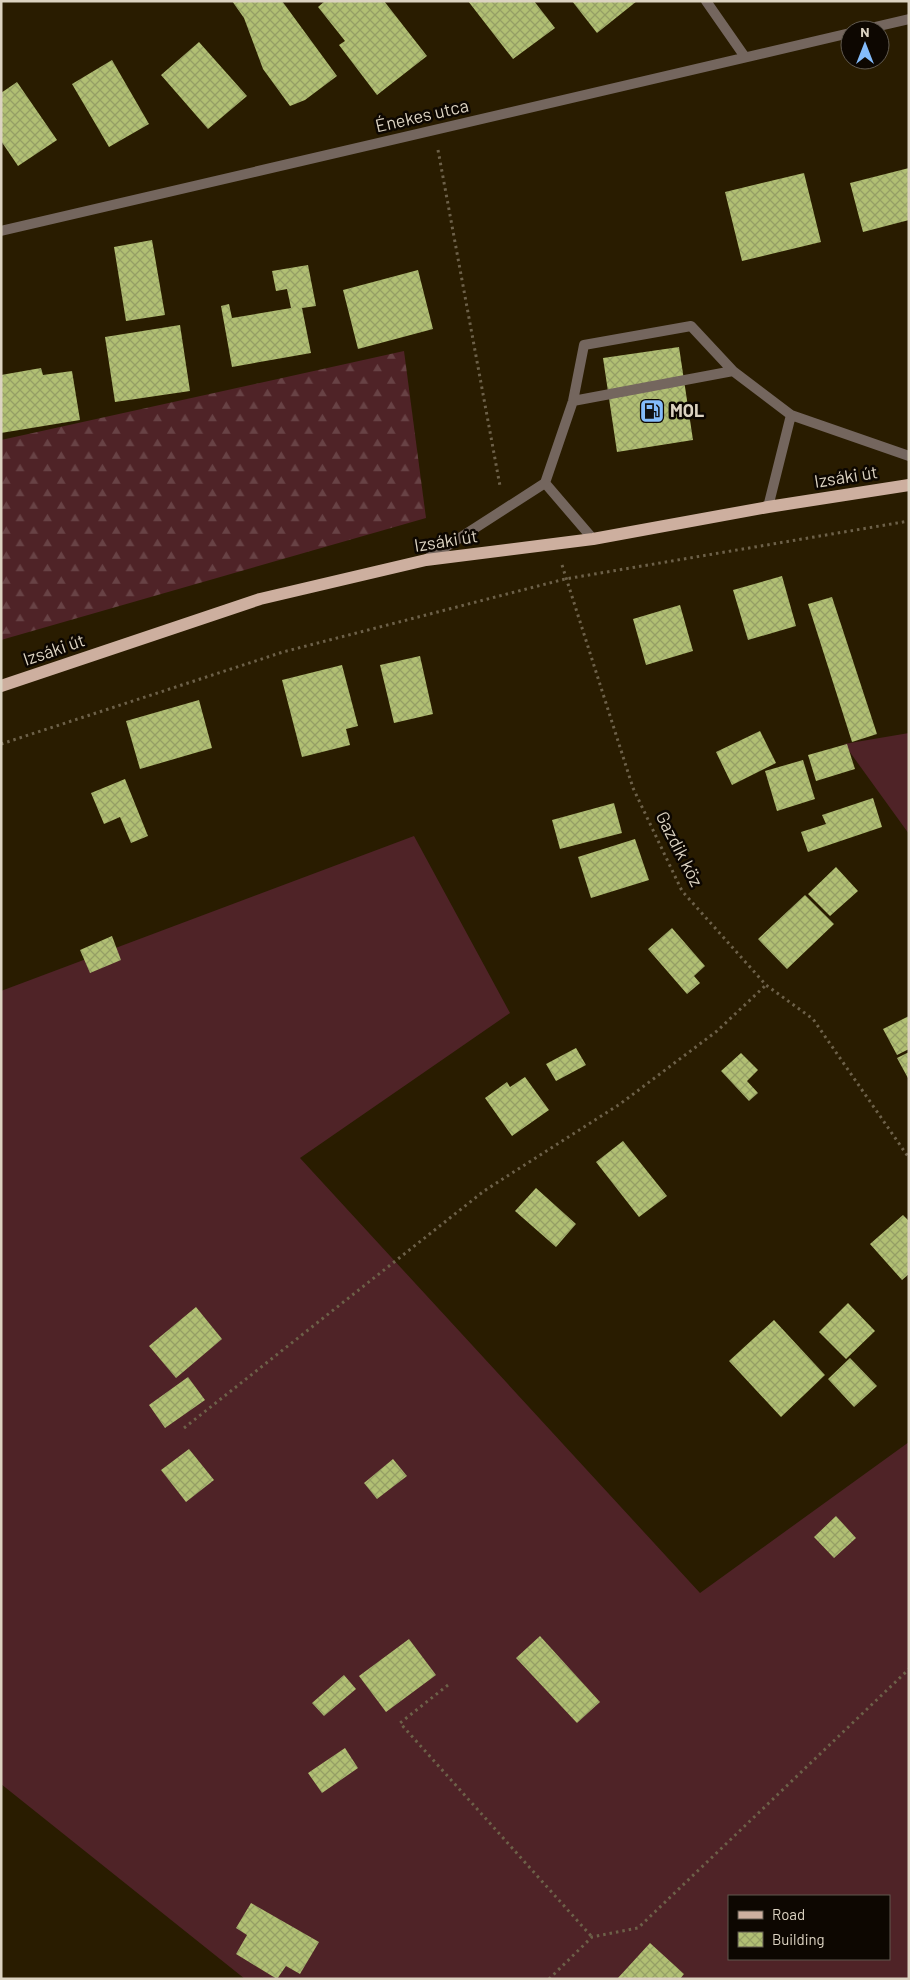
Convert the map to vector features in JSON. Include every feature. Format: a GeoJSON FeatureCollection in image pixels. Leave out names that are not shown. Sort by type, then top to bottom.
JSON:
{"type":"FeatureCollection","features":[{"type":"Feature","properties":{"kind":"main road","name":"Izsáki út"},"geometry":{"type":"LineString","coordinates":[[1,686],[260,599],[426,560],[593,539],[768,507],[909,485]]}},
{"type":"Feature","properties":{"kind":"street"},"geometry":{"type":"LineString","coordinates":[[706,1],[745,57]]}},
{"type":"Feature","properties":{"kind":"street"},"geometry":{"type":"LineString","coordinates":[[890,23],[909,19]]}},
{"type":"Feature","properties":{"kind":"street","name":"Énekes utca"},"geometry":{"type":"LineString","coordinates":[[1,231],[840,35]]}},
{"type":"Feature","properties":{"kind":"street"},"geometry":{"type":"LineString","coordinates":[[426,560],[545,483],[573,401],[584,345],[691,326],[733,371],[791,415],[909,456]]}},
{"type":"Feature","properties":{"kind":"street"},"geometry":{"type":"LineString","coordinates":[[573,401],[733,371]]}},
{"type":"Feature","properties":{"kind":"street"},"geometry":{"type":"LineString","coordinates":[[768,507],[791,415]]}},
{"type":"Feature","properties":{"kind":"street"},"geometry":{"type":"LineString","coordinates":[[545,483],[593,539]]}},
{"type":"Feature","properties":{"kind":"path"},"geometry":{"type":"LineString","coordinates":[[434,130],[504,509]]}},
{"type":"Feature","properties":{"kind":"path"},"geometry":{"type":"LineString","coordinates":[[1,744],[283,652],[565,579],[909,522]]}},
{"type":"Feature","properties":{"kind":"path","name":"Gazdik köz"},"geometry":{"type":"LineString","coordinates":[[557,543],[565,579],[633,788],[682,891],[766,985],[813,1019],[909,1158]]}},
{"type":"Feature","properties":{"kind":"path"},"geometry":{"type":"LineString","coordinates":[[184,1428],[484,1191],[620,1104],[710,1036],[766,985]]}},
{"type":"Feature","properties":{"kind":"path"},"geometry":{"type":"LineString","coordinates":[[549,1979],[592,1937],[638,1928],[909,1669]]}},
{"type":"Feature","properties":{"kind":"path"},"geometry":{"type":"LineString","coordinates":[[448,1686],[400,1723],[592,1937]]}},
{"type":"Feature","properties":{"kind":"green space"},"geometry":{"type":"Polygon","coordinates":[[[404,351],[426,518],[1,640],[1,440],[404,351]]]}},
{"type":"Feature","properties":{"kind":"green space"},"geometry":{"type":"Polygon","coordinates":[[[909,733],[909,834],[844,744],[909,733]]]}},
{"type":"Feature","properties":{"kind":"green space"},"geometry":{"type":"Polygon","coordinates":[[[414,836],[510,1013],[300,1158],[700,1593],[909,1442],[909,1979],[245,1979],[1,1784],[1,991],[414,836]]]}},
{"type":"Feature","properties":{"kind":"building"},"geometry":{"type":"Polygon","coordinates":[[[232,1],[282,1],[337,76],[305,100],[290,106],[263,69],[244,18],[232,1]]]}},
{"type":"Feature","properties":{"kind":"building"},"geometry":{"type":"Polygon","coordinates":[[[325,1],[384,1],[427,56],[377,95],[339,45],[345,41],[318,7],[325,1]]]}},
{"type":"Feature","properties":{"kind":"building"},"geometry":{"type":"Polygon","coordinates":[[[468,1],[534,1],[555,28],[513,59],[468,1]]]}},
{"type":"Feature","properties":{"kind":"building"},"geometry":{"type":"Polygon","coordinates":[[[572,1],[637,1],[597,33],[572,1]]]}},
{"type":"Feature","properties":{"kind":"building"},"geometry":{"type":"Polygon","coordinates":[[[199,42],[247,96],[208,129],[161,75],[199,42]]]}},
{"type":"Feature","properties":{"kind":"building"},"geometry":{"type":"Polygon","coordinates":[[[112,60],[149,124],[109,147],[72,84],[112,60]]]}},
{"type":"Feature","properties":{"kind":"building"},"geometry":{"type":"Polygon","coordinates":[[[17,82],[57,140],[18,166],[1,141],[1,93],[17,82]]]}},
{"type":"Feature","properties":{"kind":"building"},"geometry":{"type":"Polygon","coordinates":[[[909,168],[909,220],[863,232],[850,183],[909,168]]]}},
{"type":"Feature","properties":{"kind":"building"},"geometry":{"type":"Polygon","coordinates":[[[804,173],[821,242],[742,261],[725,192],[804,173]]]}},
{"type":"Feature","properties":{"kind":"building"},"geometry":{"type":"Polygon","coordinates":[[[152,240],[165,315],[126,321],[114,247],[152,240]]]}},
{"type":"Feature","properties":{"kind":"building"},"geometry":{"type":"Polygon","coordinates":[[[308,265],[316,306],[302,308],[311,353],[232,367],[221,306],[229,304],[232,318],[291,308],[287,289],[276,291],[272,271],[308,265]]]}},
{"type":"Feature","properties":{"kind":"building"},"geometry":{"type":"Polygon","coordinates":[[[418,270],[433,329],[358,349],[343,290],[418,270]]]}},
{"type":"Feature","properties":{"kind":"building"},"geometry":{"type":"Polygon","coordinates":[[[180,325],[190,391],[115,402],[105,337],[180,325]]]}},
{"type":"Feature","properties":{"kind":"building"},"geometry":{"type":"Polygon","coordinates":[[[679,347],[693,440],[617,452],[603,358],[679,347]]]}},
{"type":"Feature","properties":{"kind":"building"},"geometry":{"type":"Polygon","coordinates":[[[41,368],[43,375],[72,371],[80,420],[1,433],[1,375],[41,368]]]}},
{"type":"Feature","properties":{"kind":"building"},"geometry":{"type":"Polygon","coordinates":[[[782,576],[796,626],[748,640],[733,590],[782,576]]]}},
{"type":"Feature","properties":{"kind":"building"},"geometry":{"type":"Polygon","coordinates":[[[832,597],[877,734],[852,742],[808,604],[832,597]]]}},
{"type":"Feature","properties":{"kind":"building"},"geometry":{"type":"Polygon","coordinates":[[[680,605],[693,651],[646,665],[633,619],[680,605]]]}},
{"type":"Feature","properties":{"kind":"building"},"geometry":{"type":"Polygon","coordinates":[[[420,656],[433,714],[394,723],[380,665],[420,656]]]}},
{"type":"Feature","properties":{"kind":"building"},"geometry":{"type":"Polygon","coordinates":[[[342,665],[358,726],[346,729],[350,745],[302,757],[282,680],[342,665]]]}},
{"type":"Feature","properties":{"kind":"building"},"geometry":{"type":"Polygon","coordinates":[[[199,700],[212,748],[140,769],[126,721],[199,700]]]}},
{"type":"Feature","properties":{"kind":"building"},"geometry":{"type":"Polygon","coordinates":[[[760,731],[776,763],[732,785],[716,752],[760,731]]]}},
{"type":"Feature","properties":{"kind":"building"},"geometry":{"type":"Polygon","coordinates":[[[847,744],[855,769],[816,781],[808,755],[847,744]]]}},
{"type":"Feature","properties":{"kind":"building"},"geometry":{"type":"Polygon","coordinates":[[[803,760],[815,799],[777,811],[765,771],[803,760]]]}},
{"type":"Feature","properties":{"kind":"building"},"geometry":{"type":"Polygon","coordinates":[[[125,779],[148,836],[131,843],[120,817],[104,824],[91,793],[125,779]]]}},
{"type":"Feature","properties":{"kind":"building"},"geometry":{"type":"Polygon","coordinates":[[[873,798],[882,827],[808,852],[801,832],[826,824],[822,815],[873,798]]]}},
{"type":"Feature","properties":{"kind":"building"},"geometry":{"type":"Polygon","coordinates":[[[614,803],[622,833],[560,849],[552,820],[614,803]]]}},
{"type":"Feature","properties":{"kind":"building"},"geometry":{"type":"Polygon","coordinates":[[[635,839],[649,880],[591,898],[578,857],[635,839]]]}},
{"type":"Feature","properties":{"kind":"building"},"geometry":{"type":"Polygon","coordinates":[[[836,867],[858,891],[830,916],[808,894],[836,867]]]}},
{"type":"Feature","properties":{"kind":"building"},"geometry":{"type":"Polygon","coordinates":[[[805,895],[834,924],[787,969],[758,939],[805,895]]]}},
{"type":"Feature","properties":{"kind":"building"},"geometry":{"type":"Polygon","coordinates":[[[672,928],[705,966],[694,976],[700,983],[687,994],[648,949],[672,928]]]}},
{"type":"Feature","properties":{"kind":"building"},"geometry":{"type":"Polygon","coordinates":[[[112,936],[121,960],[90,973],[80,950],[112,936]]]}},
{"type":"Feature","properties":{"kind":"building"},"geometry":{"type":"Polygon","coordinates":[[[909,1016],[909,1049],[897,1055],[883,1029],[909,1016]]]}},
{"type":"Feature","properties":{"kind":"building"},"geometry":{"type":"Polygon","coordinates":[[[576,1048],[586,1065],[556,1081],[546,1064],[576,1048]]]}},
{"type":"Feature","properties":{"kind":"building"},"geometry":{"type":"Polygon","coordinates":[[[909,1052],[909,1080],[897,1058],[909,1052]]]}},
{"type":"Feature","properties":{"kind":"building"},"geometry":{"type":"Polygon","coordinates":[[[741,1053],[758,1070],[747,1081],[758,1093],[749,1101],[721,1071],[741,1053]]]}},
{"type":"Feature","properties":{"kind":"building"},"geometry":{"type":"Polygon","coordinates":[[[525,1077],[549,1110],[512,1136],[485,1098],[507,1082],[510,1087],[525,1077]]]}},
{"type":"Feature","properties":{"kind":"building"},"geometry":{"type":"Polygon","coordinates":[[[623,1141],[667,1196],[639,1217],[596,1162],[623,1141]]]}},
{"type":"Feature","properties":{"kind":"building"},"geometry":{"type":"Polygon","coordinates":[[[536,1188],[576,1224],[556,1247],[515,1211],[536,1188]]]}},
{"type":"Feature","properties":{"kind":"building"},"geometry":{"type":"Polygon","coordinates":[[[903,1215],[909,1221],[909,1274],[902,1280],[870,1244],[903,1215]]]}},
{"type":"Feature","properties":{"kind":"building"},"geometry":{"type":"Polygon","coordinates":[[[848,1303],[875,1331],[846,1359],[819,1332],[848,1303]]]}},
{"type":"Feature","properties":{"kind":"building"},"geometry":{"type":"Polygon","coordinates":[[[196,1307],[222,1339],[176,1378],[149,1346],[196,1307]]]}},
{"type":"Feature","properties":{"kind":"building"},"geometry":{"type":"Polygon","coordinates":[[[774,1320],[825,1375],[781,1417],[729,1361],[774,1320]]]}},
{"type":"Feature","properties":{"kind":"building"},"geometry":{"type":"Polygon","coordinates":[[[850,1358],[877,1386],[854,1407],[828,1379],[850,1358]]]}},
{"type":"Feature","properties":{"kind":"building"},"geometry":{"type":"Polygon","coordinates":[[[188,1377],[205,1400],[165,1428],[149,1405],[188,1377]]]}},
{"type":"Feature","properties":{"kind":"building"},"geometry":{"type":"Polygon","coordinates":[[[189,1449],[214,1480],[186,1502],[161,1470],[189,1449]]]}},
{"type":"Feature","properties":{"kind":"building"},"geometry":{"type":"Polygon","coordinates":[[[393,1459],[407,1476],[377,1499],[364,1483],[393,1459]]]}},
{"type":"Feature","properties":{"kind":"building"},"geometry":{"type":"Polygon","coordinates":[[[836,1516],[856,1538],[834,1558],[814,1537],[836,1516]]]}},
{"type":"Feature","properties":{"kind":"building"},"geometry":{"type":"Polygon","coordinates":[[[540,1636],[600,1702],[577,1723],[516,1658],[540,1636]]]}},
{"type":"Feature","properties":{"kind":"building"},"geometry":{"type":"Polygon","coordinates":[[[409,1639],[436,1675],[386,1712],[359,1676],[409,1639]]]}},
{"type":"Feature","properties":{"kind":"building"},"geometry":{"type":"Polygon","coordinates":[[[344,1675],[356,1689],[324,1716],[312,1703],[344,1675]]]}},
{"type":"Feature","properties":{"kind":"building"},"geometry":{"type":"Polygon","coordinates":[[[345,1748],[358,1768],[322,1793],[308,1773],[345,1748]]]}},
{"type":"Feature","properties":{"kind":"building"},"geometry":{"type":"Polygon","coordinates":[[[251,1903],[319,1942],[300,1974],[286,1966],[277,1979],[236,1954],[247,1935],[236,1928],[251,1903]]]}},
{"type":"Feature","properties":{"kind":"building"},"geometry":{"type":"Polygon","coordinates":[[[650,1943],[684,1974],[680,1979],[617,1979],[650,1943]]]}},
{"type":"Feature","properties":{"kind":"place","name":"MOL"},"geometry":{"type":"Point","coordinates":[652,411]}}]}
